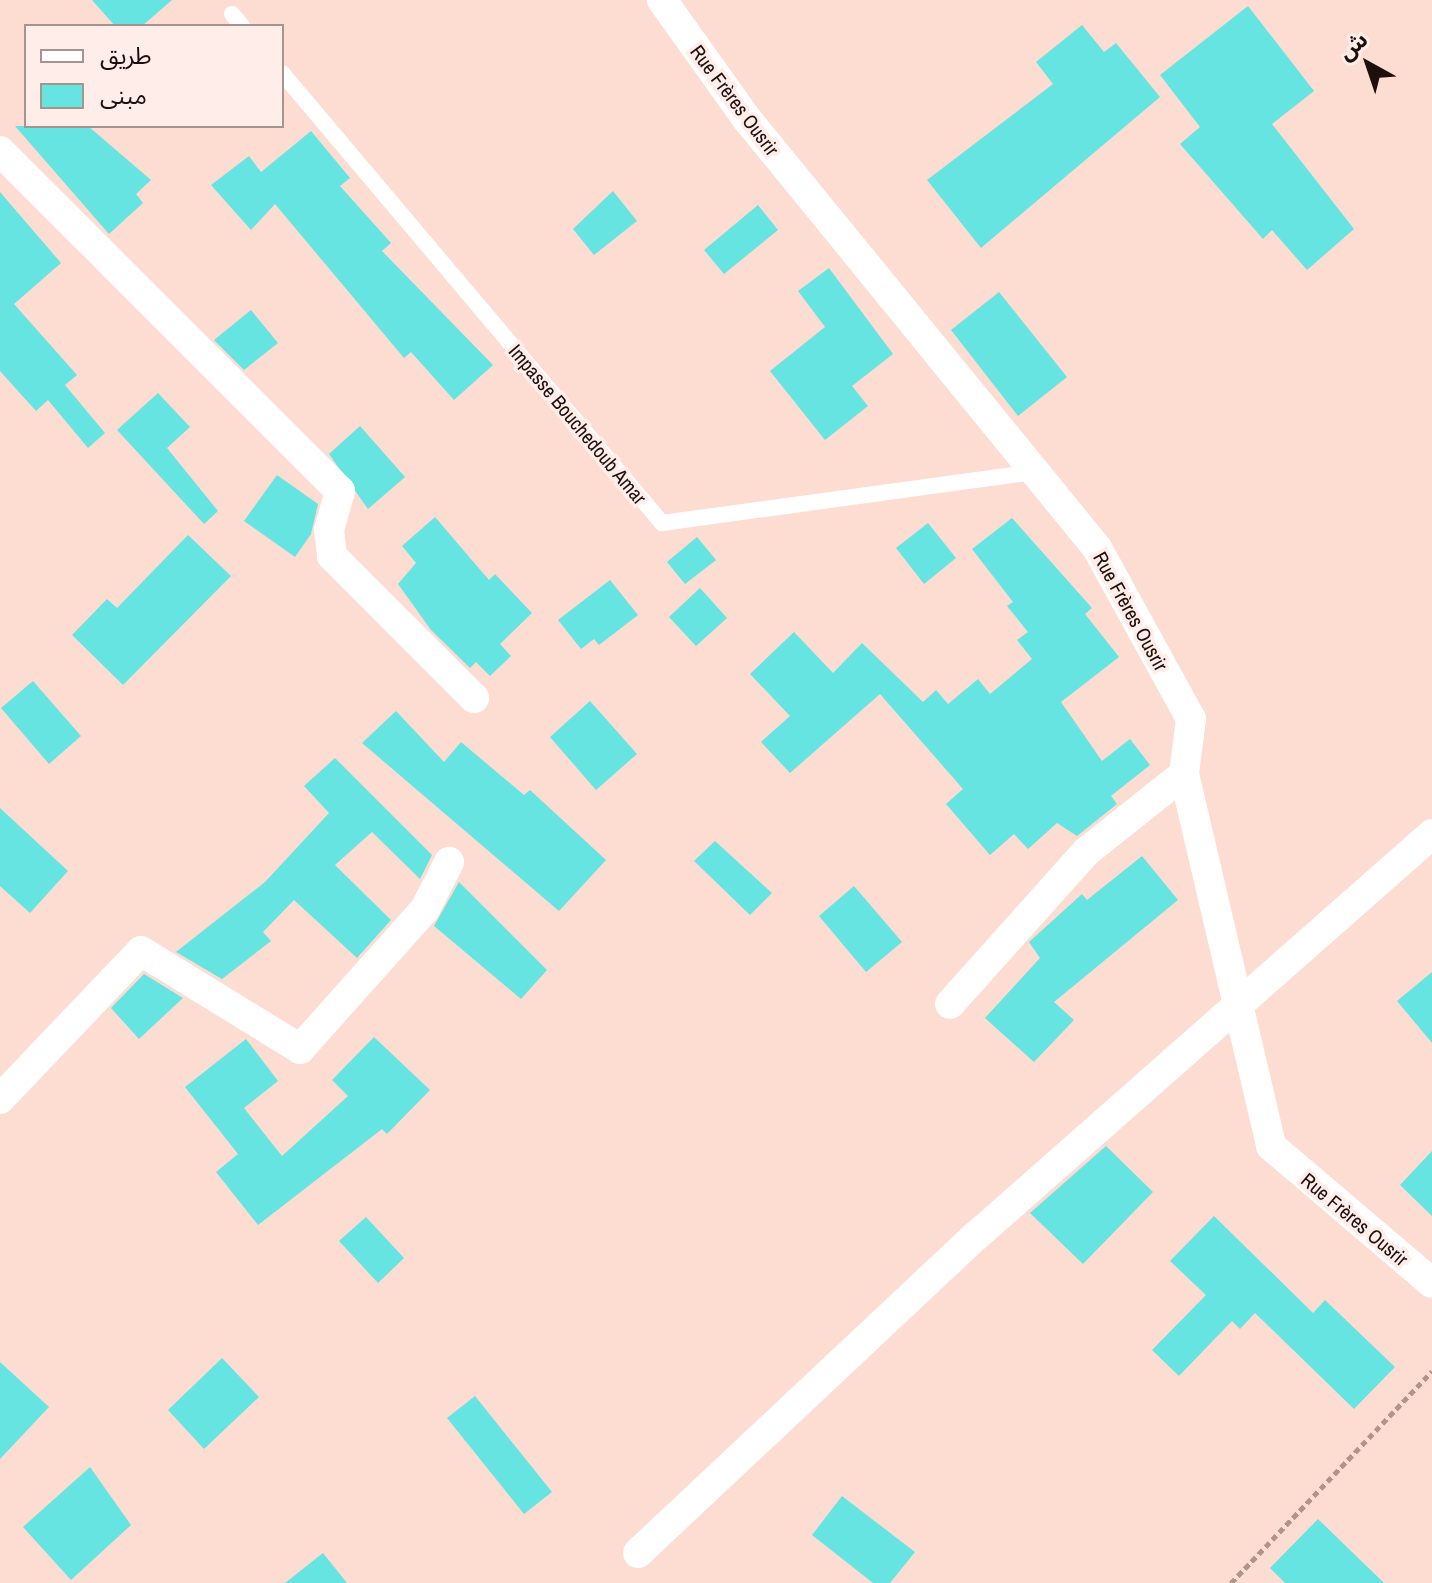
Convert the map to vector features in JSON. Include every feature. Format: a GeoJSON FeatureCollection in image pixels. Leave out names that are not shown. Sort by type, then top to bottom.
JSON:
{"type":"FeatureCollection","features":[{"type":"Feature","properties":{"kind":"street","name":"Rue Frères Ousrir"},"geometry":{"type":"LineString","coordinates":[[662,0],[747,119],[1097,548],[1191,719],[1184,774],[1234,1006],[1271,1146],[1432,1283]]}},
{"type":"Feature","properties":{"kind":"street"},"geometry":{"type":"LineString","coordinates":[[0,151],[340,491],[329,530],[332,556],[474,698]]}},
{"type":"Feature","properties":{"kind":"street"},"geometry":{"type":"LineString","coordinates":[[950,1004],[1086,852],[1184,774]]}},
{"type":"Feature","properties":{"kind":"street"},"geometry":{"type":"LineString","coordinates":[[638,1553],[1234,1006],[1432,834]]}},
{"type":"Feature","properties":{"kind":"street"},"geometry":{"type":"LineString","coordinates":[[0,1099],[141,951],[300,1049],[425,909],[449,862]]}},
{"type":"Feature","properties":{"kind":"lane","name":"Impasse Bouchedoub Amar"},"geometry":{"type":"LineString","coordinates":[[284,75],[662,523],[1036,472]]}},
{"type":"Feature","properties":{"kind":"path"},"geometry":{"type":"LineString","coordinates":[[1231,1583],[1432,1371]]}},
{"type":"Feature","properties":{"kind":"building"},"geometry":{"type":"Polygon","coordinates":[[[92,0],[172,0],[144,24],[113,24],[92,0]]]}},
{"type":"Feature","properties":{"kind":"building"},"geometry":{"type":"Polygon","coordinates":[[[1248,6],[1314,91],[1272,124],[1354,229],[1307,270],[1272,230],[1263,239],[1180,144],[1200,127],[1160,75],[1248,6]]]}},
{"type":"Feature","properties":{"kind":"building"},"geometry":{"type":"Polygon","coordinates":[[[1082,25],[1104,52],[1116,43],[1160,97],[981,248],[927,180],[1053,84],[1036,62],[1082,25]]]}},
{"type":"Feature","properties":{"kind":"building"},"geometry":{"type":"Polygon","coordinates":[[[15,126],[90,128],[151,180],[136,194],[143,203],[109,234],[15,126]]]}},
{"type":"Feature","properties":{"kind":"building"},"geometry":{"type":"Polygon","coordinates":[[[311,131],[350,178],[340,186],[391,243],[382,251],[493,365],[454,400],[411,352],[404,358],[275,204],[251,230],[211,185],[249,156],[261,172],[311,131]]]}},
{"type":"Feature","properties":{"kind":"building"},"geometry":{"type":"Polygon","coordinates":[[[613,191],[637,221],[594,255],[573,229],[613,191]]]}},
{"type":"Feature","properties":{"kind":"building"},"geometry":{"type":"Polygon","coordinates":[[[0,192],[61,263],[14,304],[77,375],[65,385],[105,433],[88,448],[48,400],[36,411],[0,371],[0,192]]]}},
{"type":"Feature","properties":{"kind":"building"},"geometry":{"type":"Polygon","coordinates":[[[758,205],[778,230],[724,274],[704,250],[758,205]]]}},
{"type":"Feature","properties":{"kind":"building"},"geometry":{"type":"Polygon","coordinates":[[[829,268],[893,354],[852,386],[868,406],[825,440],[770,371],[825,327],[798,291],[829,268]]]}},
{"type":"Feature","properties":{"kind":"building"},"geometry":{"type":"Polygon","coordinates":[[[999,292],[1067,377],[1018,416],[951,330],[999,292]]]}},
{"type":"Feature","properties":{"kind":"building"},"geometry":{"type":"Polygon","coordinates":[[[251,310],[278,343],[244,370],[214,340],[251,310]]]}},
{"type":"Feature","properties":{"kind":"building"},"geometry":{"type":"Polygon","coordinates":[[[158,393],[190,427],[167,448],[218,511],[204,524],[117,430],[158,393]]]}},
{"type":"Feature","properties":{"kind":"building"},"geometry":{"type":"Polygon","coordinates":[[[360,426],[405,477],[368,509],[329,454],[360,426]]]}},
{"type":"Feature","properties":{"kind":"building"},"geometry":{"type":"Polygon","coordinates":[[[277,475],[318,504],[311,534],[295,557],[244,521],[277,475]]]}},
{"type":"Feature","properties":{"kind":"building"},"geometry":{"type":"Polygon","coordinates":[[[435,517],[489,580],[495,574],[532,613],[500,644],[511,656],[490,676],[476,662],[470,668],[431,630],[398,584],[416,563],[402,546],[435,517]]]}},
{"type":"Feature","properties":{"kind":"building"},"geometry":{"type":"Polygon","coordinates":[[[1012,518],[1092,608],[1085,614],[1119,657],[1061,702],[1102,761],[1130,739],[1150,765],[1111,796],[1117,804],[1077,836],[1057,823],[1028,849],[1014,834],[990,855],[946,804],[963,789],[880,694],[790,773],[761,742],[790,716],[750,674],[794,632],[833,673],[862,643],[923,702],[936,690],[948,704],[978,679],[990,694],[1032,659],[1017,640],[1028,632],[1007,606],[1013,602],[972,549],[1012,518]]]}},
{"type":"Feature","properties":{"kind":"building"},"geometry":{"type":"Polygon","coordinates":[[[928,523],[956,558],[924,584],[896,548],[928,523]]]}},
{"type":"Feature","properties":{"kind":"building"},"geometry":{"type":"Polygon","coordinates":[[[188,535],[231,576],[123,685],[72,635],[107,599],[117,608],[188,535]]]}},
{"type":"Feature","properties":{"kind":"building"},"geometry":{"type":"Polygon","coordinates":[[[697,537],[716,560],[685,584],[667,562],[697,537]]]}},
{"type":"Feature","properties":{"kind":"building"},"geometry":{"type":"Polygon","coordinates":[[[610,580],[638,615],[599,645],[594,639],[581,649],[558,620],[610,580]]]}},
{"type":"Feature","properties":{"kind":"building"},"geometry":{"type":"Polygon","coordinates":[[[700,588],[727,618],[696,646],[669,617],[700,588]]]}},
{"type":"Feature","properties":{"kind":"building"},"geometry":{"type":"Polygon","coordinates":[[[33,681],[81,736],[49,764],[1,708],[33,681]]]}},
{"type":"Feature","properties":{"kind":"building"},"geometry":{"type":"Polygon","coordinates":[[[590,701],[637,754],[596,790],[550,737],[590,701]]]}},
{"type":"Feature","properties":{"kind":"building"},"geometry":{"type":"Polygon","coordinates":[[[396,711],[444,762],[461,742],[524,795],[530,790],[606,860],[559,911],[362,743],[396,711]]]}},
{"type":"Feature","properties":{"kind":"building"},"geometry":{"type":"Polygon","coordinates":[[[335,758],[432,855],[420,879],[372,832],[335,865],[391,920],[357,958],[294,900],[263,932],[271,941],[222,979],[176,952],[265,882],[329,813],[304,786],[335,758]]]}},
{"type":"Feature","properties":{"kind":"building"},"geometry":{"type":"Polygon","coordinates":[[[0,808],[68,871],[30,913],[0,886],[0,808]]]}},
{"type":"Feature","properties":{"kind":"building"},"geometry":{"type":"Polygon","coordinates":[[[715,841],[772,893],[750,915],[694,861],[715,841]]]}},
{"type":"Feature","properties":{"kind":"building"},"geometry":{"type":"Polygon","coordinates":[[[1142,856],[1178,900],[1054,1002],[1074,1020],[1034,1062],[985,1018],[1040,958],[1029,942],[1082,894],[1087,900],[1142,856]]]}},
{"type":"Feature","properties":{"kind":"building"},"geometry":{"type":"Polygon","coordinates":[[[459,882],[547,970],[521,999],[434,926],[459,882]]]}},
{"type":"Feature","properties":{"kind":"building"},"geometry":{"type":"Polygon","coordinates":[[[854,886],[902,942],[866,972],[819,916],[854,886]]]}},
{"type":"Feature","properties":{"kind":"building"},"geometry":{"type":"Polygon","coordinates":[[[1432,972],[1432,1043],[1397,1001],[1432,972]]]}},
{"type":"Feature","properties":{"kind":"building"},"geometry":{"type":"Polygon","coordinates":[[[144,974],[183,998],[139,1039],[111,1008],[144,974]]]}},
{"type":"Feature","properties":{"kind":"building"},"geometry":{"type":"Polygon","coordinates":[[[374,1037],[430,1090],[387,1134],[382,1129],[258,1225],[216,1172],[238,1154],[185,1087],[246,1039],[278,1081],[244,1108],[282,1156],[348,1096],[332,1080],[374,1037]]]}},
{"type":"Feature","properties":{"kind":"building"},"geometry":{"type":"Polygon","coordinates":[[[1106,1146],[1153,1192],[1083,1264],[1030,1213],[1106,1146]]]}},
{"type":"Feature","properties":{"kind":"building"},"geometry":{"type":"Polygon","coordinates":[[[1432,1151],[1432,1216],[1400,1185],[1432,1151]]]}},
{"type":"Feature","properties":{"kind":"building"},"geometry":{"type":"Polygon","coordinates":[[[1214,1216],[1313,1313],[1325,1300],[1395,1367],[1354,1409],[1255,1313],[1240,1329],[1232,1321],[1179,1376],[1152,1350],[1206,1295],[1170,1261],[1214,1216]]]}},
{"type":"Feature","properties":{"kind":"building"},"geometry":{"type":"Polygon","coordinates":[[[366,1217],[404,1258],[378,1283],[339,1241],[366,1217]]]}},
{"type":"Feature","properties":{"kind":"building"},"geometry":{"type":"Polygon","coordinates":[[[222,1358],[259,1397],[204,1449],[168,1410],[222,1358]]]}},
{"type":"Feature","properties":{"kind":"building"},"geometry":{"type":"Polygon","coordinates":[[[0,1362],[49,1407],[0,1459],[0,1362]]]}},
{"type":"Feature","properties":{"kind":"building"},"geometry":{"type":"Polygon","coordinates":[[[475,1396],[552,1492],[524,1514],[447,1418],[475,1396]]]}},
{"type":"Feature","properties":{"kind":"building"},"geometry":{"type":"Polygon","coordinates":[[[90,1467],[131,1525],[71,1580],[23,1527],[90,1467]]]}},
{"type":"Feature","properties":{"kind":"building"},"geometry":{"type":"Polygon","coordinates":[[[842,1496],[915,1552],[890,1583],[873,1583],[812,1535],[842,1496]]]}},
{"type":"Feature","properties":{"kind":"building"},"geometry":{"type":"Polygon","coordinates":[[[1318,1519],[1384,1583],[1285,1583],[1270,1568],[1318,1519]]]}},
{"type":"Feature","properties":{"kind":"building"},"geometry":{"type":"Polygon","coordinates":[[[323,1553],[347,1583],[285,1583],[323,1553]]]}}]}
